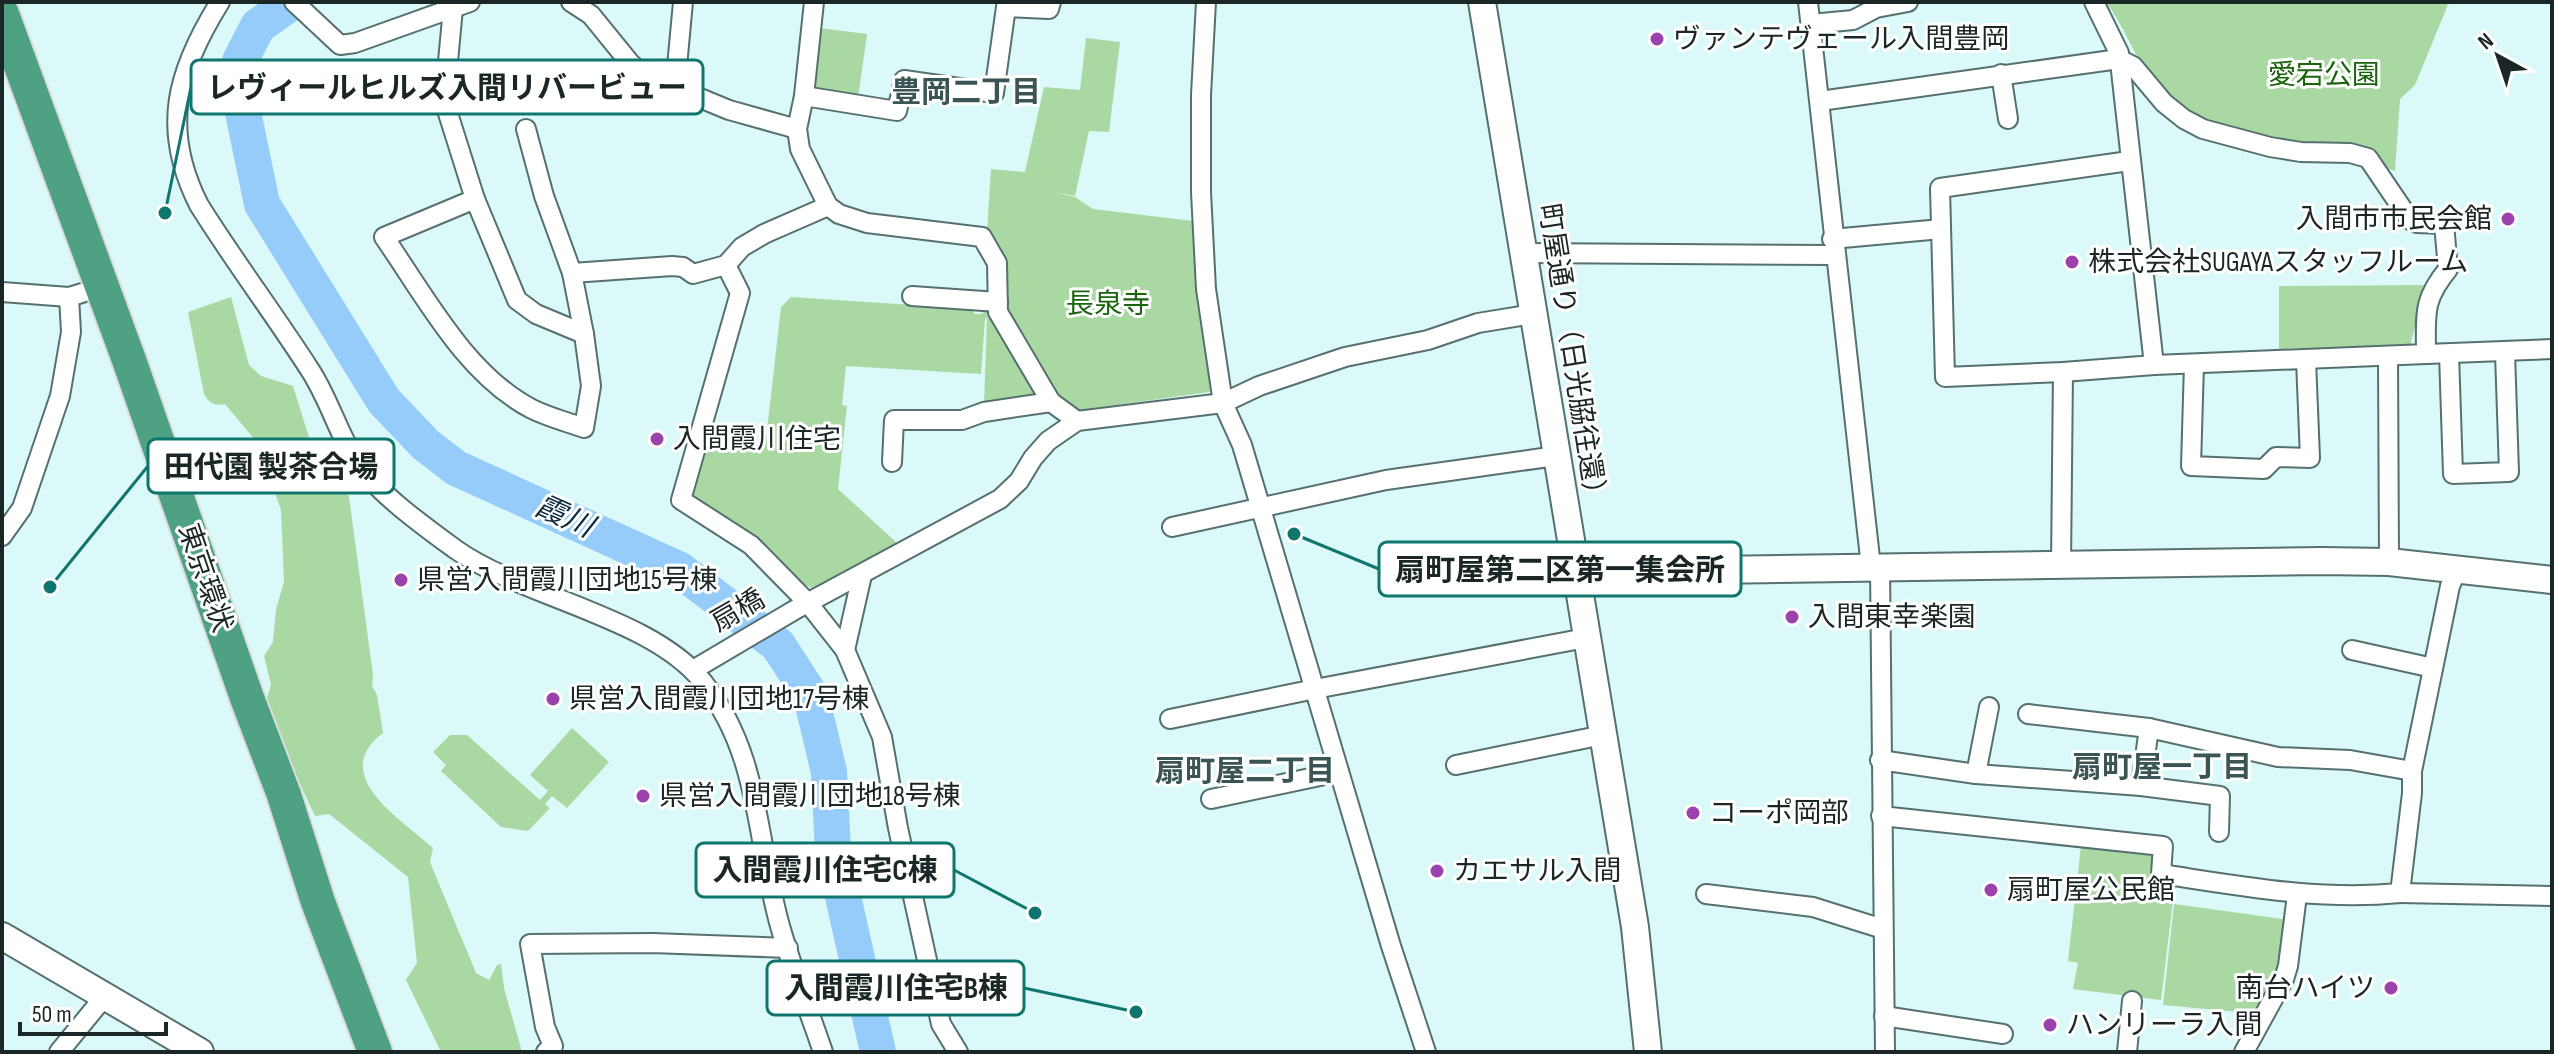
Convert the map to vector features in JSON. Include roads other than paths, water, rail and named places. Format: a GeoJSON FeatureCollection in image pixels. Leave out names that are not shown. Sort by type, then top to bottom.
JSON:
{"type":"FeatureCollection","features":[{"type":"Feature","properties":{"kind":"highway","name":"東京環状"},"geometry":{"type":"LineString","coordinates":[[2,14],[284,795],[318,902],[375,1052]]}},
{"type":"Feature","properties":{"kind":"highway","name":"東京環状"},"geometry":{"type":"LineString","coordinates":[[2,70],[76,295],[300,910],[356,1052]]}},
{"type":"Feature","properties":{"kind":"street"},"geometry":{"type":"LineString","coordinates":[[220,2],[198,38],[181,84],[177,129],[189,185],[211,224],[312,373],[354,459],[371,480],[482,567],[636,633],[699,666],[727,715],[746,762],[780,926],[823,1052]]}},
{"type":"Feature","properties":{"kind":"street"},"geometry":{"type":"LineString","coordinates":[[294,2],[340,45],[355,43],[462,5]]}},
{"type":"Feature","properties":{"kind":"street"},"geometry":{"type":"LineString","coordinates":[[571,2],[591,15],[630,63],[644,75],[729,110],[797,129]]}},
{"type":"Feature","properties":{"kind":"street"},"geometry":{"type":"LineString","coordinates":[[675,88],[683,2]]}},
{"type":"Feature","properties":{"kind":"street"},"geometry":{"type":"LineString","coordinates":[[814,2],[804,96],[797,129],[800,149],[828,206],[839,214],[867,223],[982,237],[997,263],[998,312],[1051,402],[1077,421],[1223,403],[1259,386],[1345,357],[1428,340],[1478,323],[1533,314]]}},
{"type":"Feature","properties":{"kind":"street"},"geometry":{"type":"LineString","coordinates":[[804,96],[897,111],[904,80],[994,93],[1006,7],[1049,9],[1051,2]]}},
{"type":"Feature","properties":{"kind":"street"},"geometry":{"type":"LineString","coordinates":[[1206,2],[1201,95],[1201,192],[1206,289],[1223,403],[1242,445],[1391,946],[1426,1052]]}},
{"type":"Feature","properties":{"kind":"street","name":"町屋通り（日光脇往還）"},"geometry":{"type":"LineString","coordinates":[[1482,2],[1635,927],[1648,1052]]}},
{"type":"Feature","properties":{"kind":"street"},"geometry":{"type":"LineString","coordinates":[[1808,2],[1834,247],[1875,567],[1885,1052]]}},
{"type":"Feature","properties":{"kind":"street"},"geometry":{"type":"LineString","coordinates":[[1811,24],[1853,20],[1876,8],[1908,2]]}},
{"type":"Feature","properties":{"kind":"street"},"geometry":{"type":"LineString","coordinates":[[2094,2],[2119,53],[2154,365]]}},
{"type":"Feature","properties":{"kind":"street"},"geometry":{"type":"LineString","coordinates":[[462,5],[446,83],[446,107],[475,199],[517,300],[536,314],[584,334]]}},
{"type":"Feature","properties":{"kind":"street"},"geometry":{"type":"LineString","coordinates":[[1820,101],[2119,59],[2133,66],[2164,103],[2203,129],[2270,147],[2301,152],[2350,153],[2368,158],[2410,220],[2444,224],[2448,269],[2425,307],[2426,354]]}},
{"type":"Feature","properties":{"kind":"street"},"geometry":{"type":"LineString","coordinates":[[2001,74],[2008,119]]}},
{"type":"Feature","properties":{"kind":"street"},"geometry":{"type":"LineString","coordinates":[[475,199],[384,237],[470,361],[531,409],[584,428],[591,386],[584,334],[572,273],[544,196],[526,129]]}},
{"type":"Feature","properties":{"kind":"street"},"geometry":{"type":"LineString","coordinates":[[2129,161],[1940,188],[1945,377],[2552,349]]}},
{"type":"Feature","properties":{"kind":"street"},"geometry":{"type":"LineString","coordinates":[[572,273],[672,266],[683,267],[693,274],[726,265],[742,247],[764,234],[828,206]]}},
{"type":"Feature","properties":{"kind":"street"},"geometry":{"type":"LineString","coordinates":[[1523,253],[1834,247],[1941,229]]}},
{"type":"Feature","properties":{"kind":"street"},"geometry":{"type":"LineString","coordinates":[[726,265],[740,293],[681,500],[751,545],[845,650],[882,737],[929,975],[941,1024],[958,1052]]}},
{"type":"Feature","properties":{"kind":"street"},"geometry":{"type":"LineString","coordinates":[[2,292],[76,295],[60,396],[28,494],[2,536]]}},
{"type":"Feature","properties":{"kind":"street"},"geometry":{"type":"LineString","coordinates":[[912,296],[998,302]]}},
{"type":"Feature","properties":{"kind":"street"},"geometry":{"type":"LineString","coordinates":[[2449,354],[2453,474],[2509,472],[2505,353]]}},
{"type":"Feature","properties":{"kind":"street"},"geometry":{"type":"LineString","coordinates":[[2388,357],[2389,562]]}},
{"type":"Feature","properties":{"kind":"street"},"geometry":{"type":"LineString","coordinates":[[2194,364],[2191,466],[2264,469],[2276,457],[2310,458],[2306,360]]}},
{"type":"Feature","properties":{"kind":"street"},"geometry":{"type":"LineString","coordinates":[[2061,566],[2063,372]]}},
{"type":"Feature","properties":{"kind":"street"},"geometry":{"type":"LineString","coordinates":[[892,462],[894,420],[962,420],[984,412],[1051,402]]}},
{"type":"Feature","properties":{"kind":"street","name":"扇橋"},"geometry":{"type":"LineString","coordinates":[[699,666],[1000,499],[1019,481],[1048,441],[1077,421]]}},
{"type":"Feature","properties":{"kind":"street"},"geometry":{"type":"LineString","coordinates":[[1172,527],[1386,480],[1556,456]]}},
{"type":"Feature","properties":{"kind":"street"},"geometry":{"type":"LineString","coordinates":[[1575,572],[2389,562],[2552,580]]}},
{"type":"Feature","properties":{"kind":"street"},"geometry":{"type":"LineString","coordinates":[[2400,893],[2412,771],[2450,586],[2458,568]]}},
{"type":"Feature","properties":{"kind":"street"},"geometry":{"type":"LineString","coordinates":[[845,650],[862,575]]}},
{"type":"Feature","properties":{"kind":"street"},"geometry":{"type":"LineString","coordinates":[[1170,719],[1586,638]]}},
{"type":"Feature","properties":{"kind":"street"},"geometry":{"type":"LineString","coordinates":[[2352,650],[2433,668]]}},
{"type":"Feature","properties":{"kind":"street"},"geometry":{"type":"LineString","coordinates":[[1976,774],[1989,707]]}},
{"type":"Feature","properties":{"kind":"street"},"geometry":{"type":"LineString","coordinates":[[2028,714],[2149,728],[2278,757],[2350,760],[2412,771]]}},
{"type":"Feature","properties":{"kind":"street"},"geometry":{"type":"LineString","coordinates":[[2141,786],[2149,728]]}},
{"type":"Feature","properties":{"kind":"street"},"geometry":{"type":"LineString","coordinates":[[1456,765],[1603,735]]}},
{"type":"Feature","properties":{"kind":"street"},"geometry":{"type":"LineString","coordinates":[[1880,760],[1976,774],[2141,786],[2220,796],[2219,832]]}},
{"type":"Feature","properties":{"kind":"street"},"geometry":{"type":"LineString","coordinates":[[1211,799],[1339,772]]}},
{"type":"Feature","properties":{"kind":"street"},"geometry":{"type":"LineString","coordinates":[[1881,816],[2163,846],[2161,874],[2297,895],[2349,897],[2400,893],[2552,896]]}},
{"type":"Feature","properties":{"kind":"street"},"geometry":{"type":"LineString","coordinates":[[1706,894],[1813,907],[1883,929]]}},
{"type":"Feature","properties":{"kind":"street"},"geometry":{"type":"LineString","coordinates":[[2244,1052],[2278,991],[2288,966],[2297,895]]}},
{"type":"Feature","properties":{"kind":"street"},"geometry":{"type":"LineString","coordinates":[[2,936],[200,1052]]}},
{"type":"Feature","properties":{"kind":"street"},"geometry":{"type":"LineString","coordinates":[[546,1052],[553,1046],[545,1027],[530,944],[652,943],[788,948]]}},
{"type":"Feature","properties":{"kind":"street"},"geometry":{"type":"LineString","coordinates":[[59,1052],[105,996]]}},
{"type":"Feature","properties":{"kind":"street"},"geometry":{"type":"LineString","coordinates":[[2127,1052],[2132,1001]]}},
{"type":"Feature","properties":{"kind":"street"},"geometry":{"type":"LineString","coordinates":[[1884,1016],[2003,1034]]}},
{"type":"Feature","properties":{"kind":"waterway","name":"霞川"},"geometry":{"type":"LineString","coordinates":[[292,2],[258,26],[240,61],[238,88],[262,204],[384,401],[426,445],[456,468],[680,570],[778,645],[811,696],[829,772],[833,852],[878,1052]]}},
{"type":"Feature","properties":{"kind":"place","name":"ヴァンテヴェール入間豊岡"},"geometry":{"type":"Point","coordinates":[1657,39]}},
{"type":"Feature","properties":{"kind":"place","name":"レヴィールヒルズ入間リバービュー"},"geometry":{"type":"Point","coordinates":[165,213]}},
{"type":"Feature","properties":{"kind":"place","name":"入間市市民会館"},"geometry":{"type":"Point","coordinates":[2508,219]}},
{"type":"Feature","properties":{"kind":"place","name":"株式会社SUGAYAスタッフルーム"},"geometry":{"type":"Point","coordinates":[2072,262]}},
{"type":"Feature","properties":{"kind":"place","name":"入間霞川住宅"},"geometry":{"type":"Point","coordinates":[657,439]}},
{"type":"Feature","properties":{"kind":"place","name":"扇町屋第二区第一集会所"},"geometry":{"type":"Point","coordinates":[1294,534]}},
{"type":"Feature","properties":{"kind":"place","name":"県営入間霞川団地15号棟"},"geometry":{"type":"Point","coordinates":[401,580]}},
{"type":"Feature","properties":{"kind":"place","name":"田代園 製茶合場"},"geometry":{"type":"Point","coordinates":[50,587]}},
{"type":"Feature","properties":{"kind":"place","name":"入間東幸楽園"},"geometry":{"type":"Point","coordinates":[1792,617]}},
{"type":"Feature","properties":{"kind":"place","name":"県営入間霞川団地17号棟"},"geometry":{"type":"Point","coordinates":[553,699]}},
{"type":"Feature","properties":{"kind":"place","name":"県営入間霞川団地18号棟"},"geometry":{"type":"Point","coordinates":[643,796]}},
{"type":"Feature","properties":{"kind":"place","name":"コーポ岡部"},"geometry":{"type":"Point","coordinates":[1693,813]}},
{"type":"Feature","properties":{"kind":"place","name":"カエサル入間"},"geometry":{"type":"Point","coordinates":[1437,871]}},
{"type":"Feature","properties":{"kind":"place","name":"扇町屋公民館"},"geometry":{"type":"Point","coordinates":[1991,890]}},
{"type":"Feature","properties":{"kind":"place","name":"入間霞川住宅C棟"},"geometry":{"type":"Point","coordinates":[1035,913]}},
{"type":"Feature","properties":{"kind":"place","name":"南台ハイツ"},"geometry":{"type":"Point","coordinates":[2391,988]}},
{"type":"Feature","properties":{"kind":"place","name":"入間霞川住宅B棟"},"geometry":{"type":"Point","coordinates":[1136,1012]}},
{"type":"Feature","properties":{"kind":"place","name":"ハンリーラ入間"},"geometry":{"type":"Point","coordinates":[2050,1025]}},
{"type":"Feature","properties":{"kind":"district","name":"豊岡二丁目"},"geometry":{"type":"Point","coordinates":[966,93]}},
{"type":"Feature","properties":{"kind":"district","name":"扇町屋一丁目"},"geometry":{"type":"Point","coordinates":[2162,768]}},
{"type":"Feature","properties":{"kind":"district","name":"扇町屋二丁目"},"geometry":{"type":"Point","coordinates":[1245,772]}},
{"type":"Feature","properties":{"kind":"park label","name":"愛宕公園"},"geometry":{"type":"Point","coordinates":[2324,75]}},
{"type":"Feature","properties":{"kind":"park label","name":"長泉寺"},"geometry":{"type":"Point","coordinates":[1108,304]}}]}
